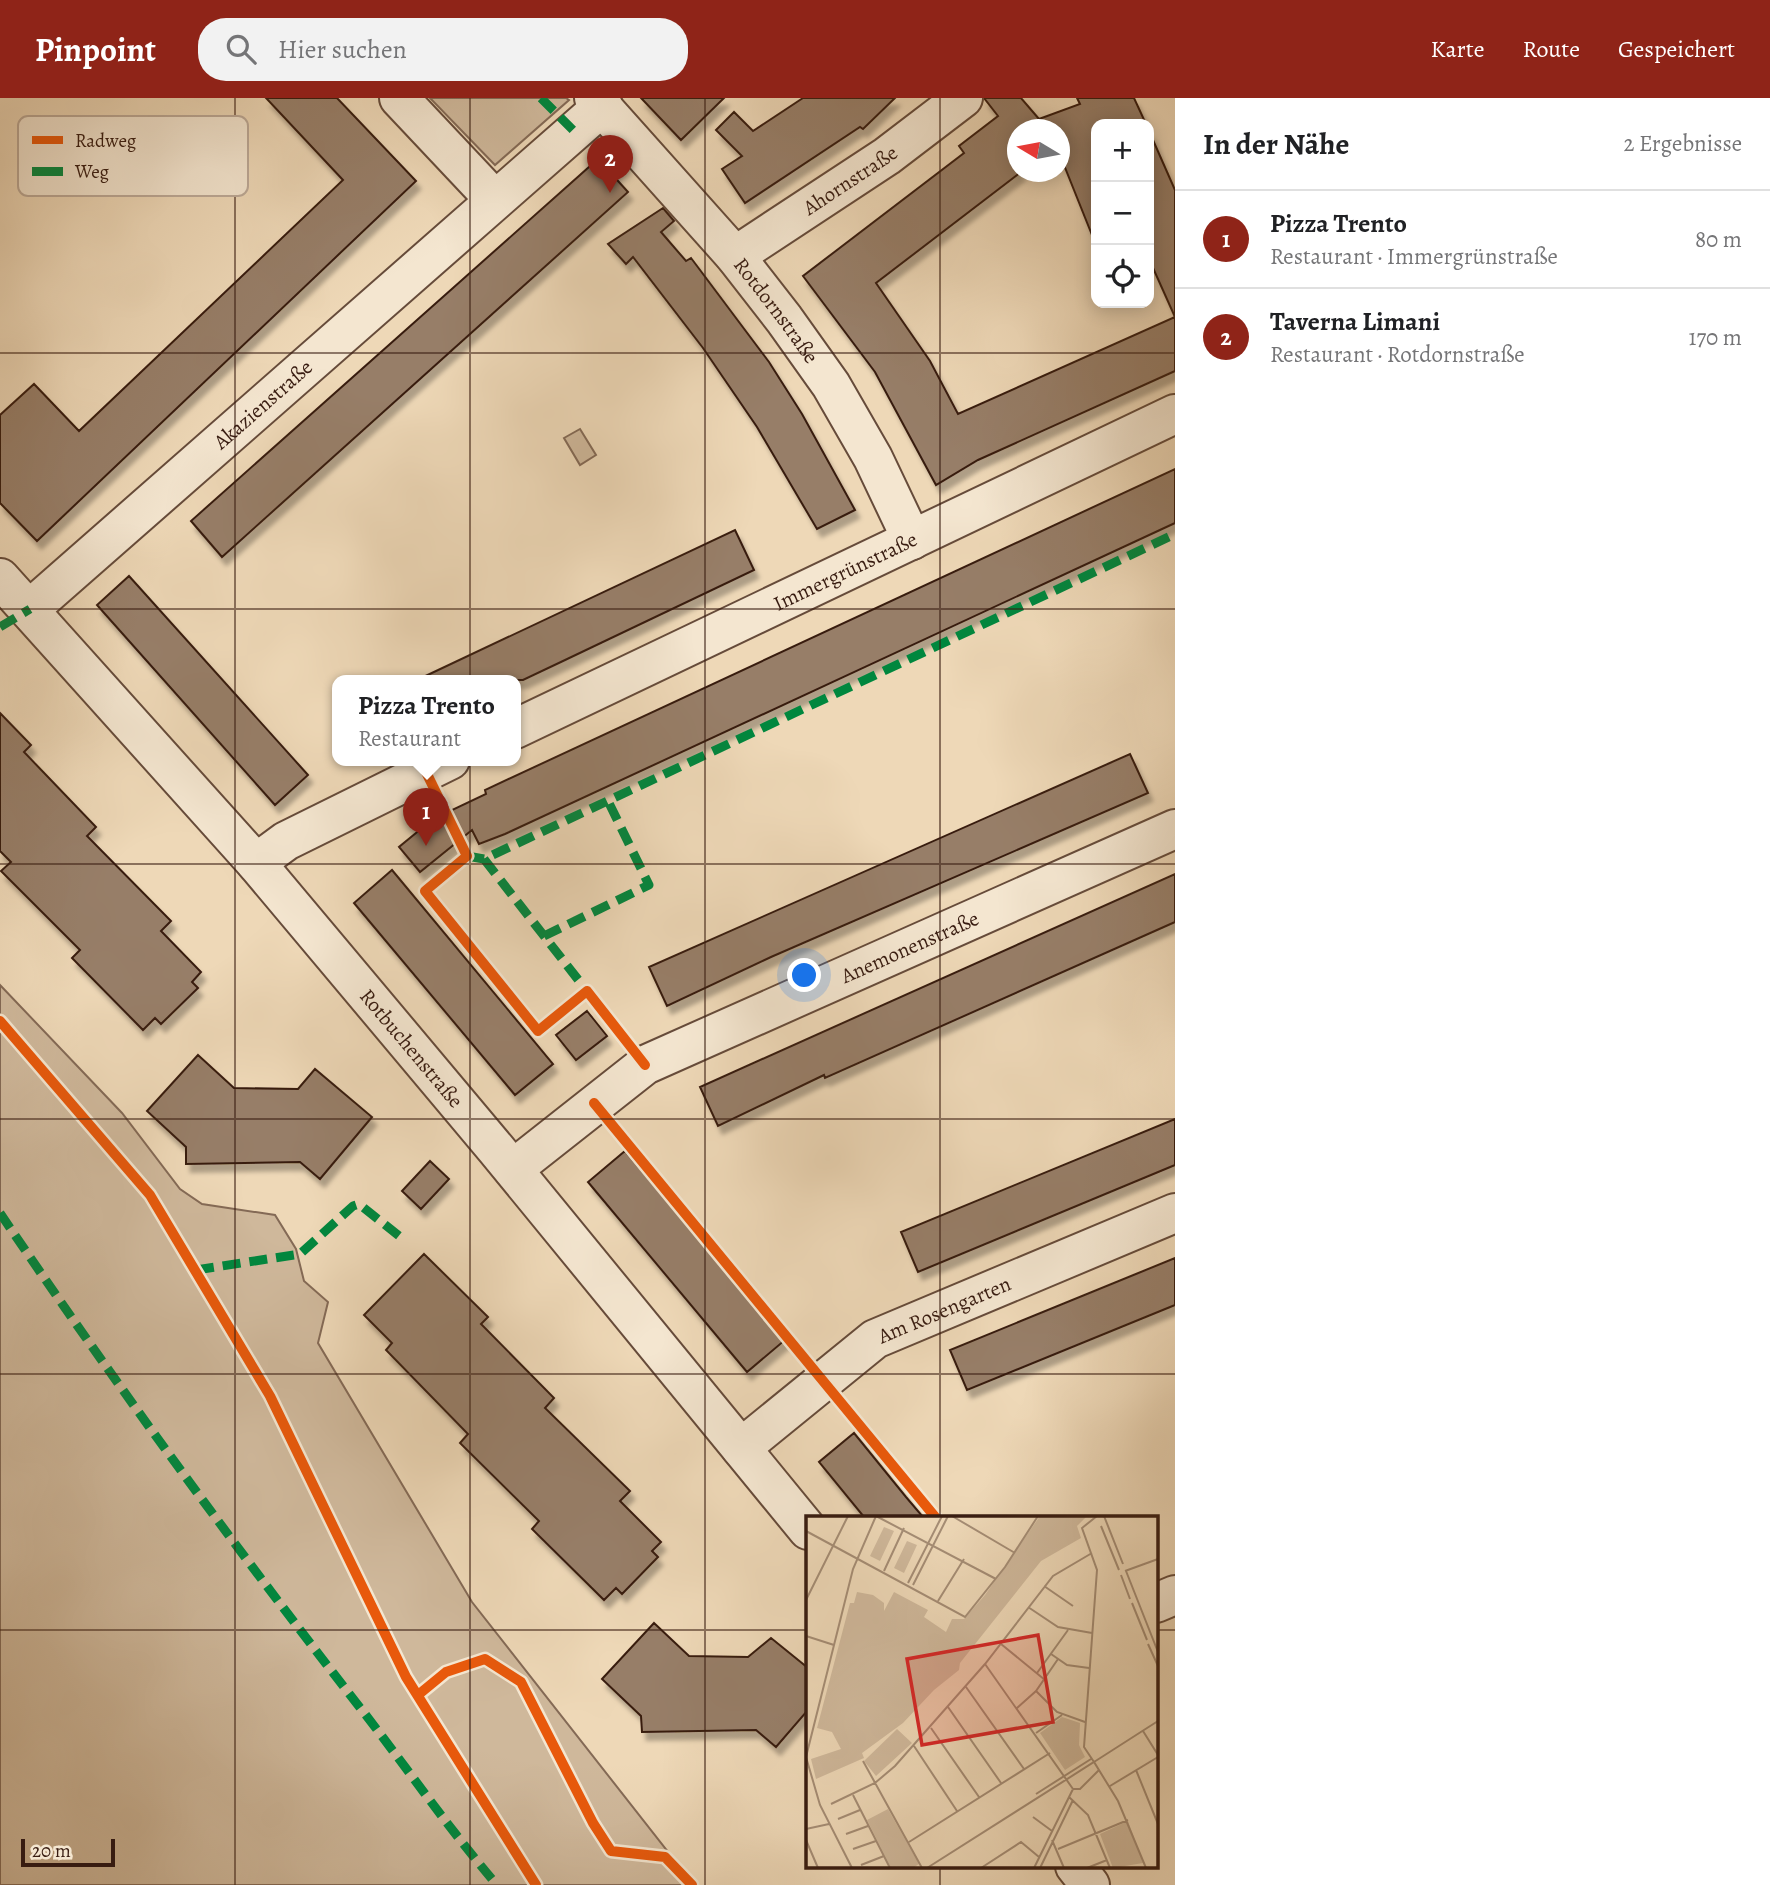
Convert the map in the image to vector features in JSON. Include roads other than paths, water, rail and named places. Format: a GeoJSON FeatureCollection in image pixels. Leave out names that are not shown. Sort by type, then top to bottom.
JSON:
{"type":"FeatureCollection","features":[{"type":"Feature","properties":{"kind":"street"},"geometry":{"type":"LineString","coordinates":[[399,98],[495,200]]}},
{"type":"Feature","properties":{"kind":"street","name":"Ahornstraße"},"geometry":{"type":"LineString","coordinates":[[735,256],[887,156],[963,98]]}},
{"type":"Feature","properties":{"kind":"street","name":"Akazienstraße"},"geometry":{"type":"LineString","coordinates":[[30,609],[495,200],[599,102]]}},
{"type":"Feature","properties":{"kind":"street","name":"Rotdornstraße"},"geometry":{"type":"LineString","coordinates":[[599,102],[735,256],[831,385],[873,458],[912,540]]}},
{"type":"Feature","properties":{"kind":"street","name":"Immergrünstraße"},"geometry":{"type":"LineString","coordinates":[[521,726],[1175,414]]}},
{"type":"Feature","properties":{"kind":"street","name":"Rotbuchenstraße"},"geometry":{"type":"LineString","coordinates":[[0,578],[256,863],[513,1169],[806,1529]]}},
{"type":"Feature","properties":{"kind":"street"},"geometry":{"type":"LineString","coordinates":[[256,863],[286,841],[438,766]]}},
{"type":"Feature","properties":{"kind":"street","name":"Anemonenstraße"},"geometry":{"type":"LineString","coordinates":[[513,1169],[645,1065],[1175,829]]}},
{"type":"Feature","properties":{"kind":"street","name":"Am Rosengarten"},"geometry":{"type":"LineString","coordinates":[[741,1448],[875,1339],[1175,1213]]}},
{"type":"Feature","properties":{"kind":"street"},"geometry":{"type":"LineString","coordinates":[[1158,1602],[1175,1595]]}},
{"type":"Feature","properties":{"kind":"street"},"geometry":{"type":"LineString","coordinates":[[1077,1868],[1090,1885]]}},
{"type":"Feature","properties":{"kind":"place","name":"Taverna Limani"},"geometry":{"type":"Point","coordinates":[610,193]}},
{"type":"Feature","properties":{"kind":"place","name":"Pizza Trento"},"geometry":{"type":"Point","coordinates":[426,846]}}]}
